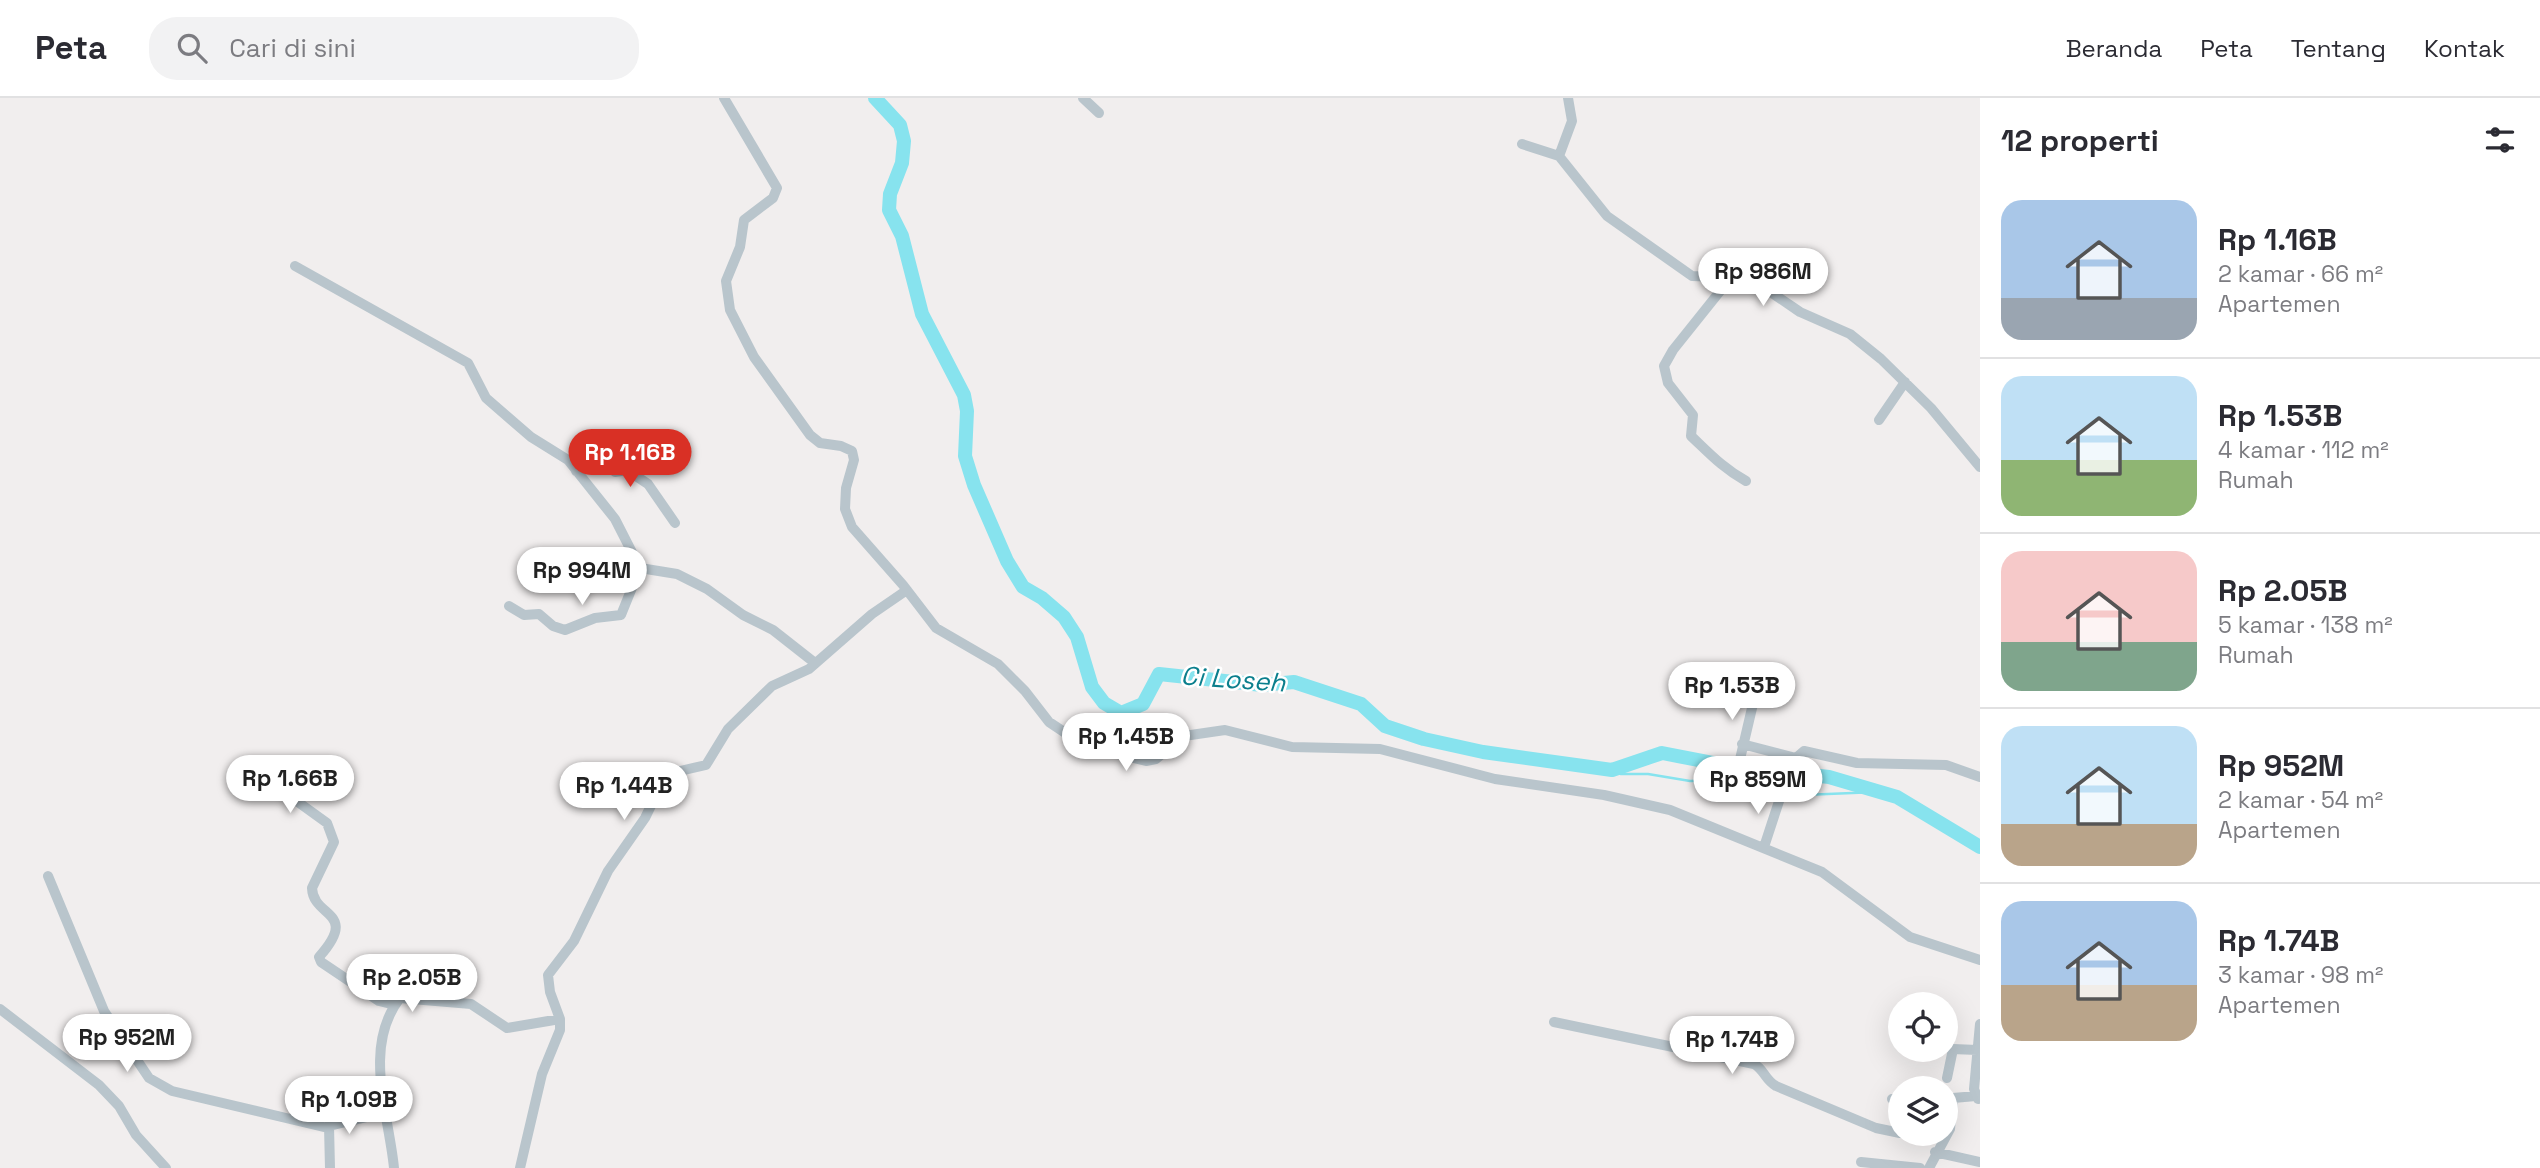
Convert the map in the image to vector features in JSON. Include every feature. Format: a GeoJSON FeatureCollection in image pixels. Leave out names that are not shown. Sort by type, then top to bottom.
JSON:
{"type":"FeatureCollection","features":[{"type":"Feature","properties":{"kind":"street"},"geometry":{"type":"LineString","coordinates":[[724,98],[777,188],[774,198],[744,220],[740,247],[726,281],[730,310],[754,357],[810,435],[820,443],[841,446],[852,451],[854,460],[845,500],[847,517],[852,527],[936,628],[998,664],[1025,691],[1049,722],[1071,739],[1102,752],[1146,761],[1156,759],[1184,736],[1225,730],[1292,747],[1380,749],[1495,779],[1604,795],[1670,810],[1822,872],[1910,937],[1980,960]]}},
{"type":"Feature","properties":{"kind":"street"},"geometry":{"type":"LineString","coordinates":[[1083,98],[1099,113]]}},
{"type":"Feature","properties":{"kind":"street"},"geometry":{"type":"LineString","coordinates":[[1559,156],[1572,121],[1569,98]]}},
{"type":"Feature","properties":{"kind":"street"},"geometry":{"type":"LineString","coordinates":[[1522,144],[1559,156],[1617,224],[1692,276],[1730,280],[1749,278],[1801,312],[1836,326],[1867,346],[1905,382],[1980,467]]}},
{"type":"Feature","properties":{"kind":"street"},"geometry":{"type":"LineString","coordinates":[[295,266],[468,363],[486,398],[531,437],[564,456],[615,519],[640,568],[625,611],[618,617],[595,618],[565,630],[553,626],[538,614],[524,615],[509,606]]}},
{"type":"Feature","properties":{"kind":"street"},"geometry":{"type":"LineString","coordinates":[[1730,280],[1673,350],[1664,366],[1668,383],[1693,415],[1691,436],[1716,458],[1720,466],[1746,481]]}},
{"type":"Feature","properties":{"kind":"street"},"geometry":{"type":"LineString","coordinates":[[1879,420],[1905,382]]}},
{"type":"Feature","properties":{"kind":"street"},"geometry":{"type":"LineString","coordinates":[[576,471],[592,456],[607,463],[615,472],[627,470],[648,484],[675,523]]}},
{"type":"Feature","properties":{"kind":"street"},"geometry":{"type":"LineString","coordinates":[[640,568],[677,574],[706,589],[743,615],[773,630],[815,663]]}},
{"type":"Feature","properties":{"kind":"street"},"geometry":{"type":"LineString","coordinates":[[520,1168],[542,1074],[560,1030],[560,1019],[550,992],[548,975],[574,941],[608,871],[645,818],[659,789],[680,772],[706,765],[728,729],[758,698],[772,686],[815,663],[872,614],[907,590]]}},
{"type":"Feature","properties":{"kind":"street"},"geometry":{"type":"LineString","coordinates":[[1756,691],[1738,765],[1745,777],[1781,782],[1782,791],[1764,847]]}},
{"type":"Feature","properties":{"kind":"street"},"geometry":{"type":"LineString","coordinates":[[1742,744],[1796,758],[1804,751],[1857,763],[1946,765],[1980,777]]}},
{"type":"Feature","properties":{"kind":"street"},"geometry":{"type":"LineString","coordinates":[[293,790],[291,797],[327,823],[334,842],[312,888],[312,894],[336,922],[337,930],[319,957],[321,962],[379,1001],[395,1004]]}},
{"type":"Feature","properties":{"kind":"street"},"geometry":{"type":"LineString","coordinates":[[48,876],[104,1011],[149,1078],[172,1091],[328,1128]]}},
{"type":"Feature","properties":{"kind":"street"},"geometry":{"type":"LineString","coordinates":[[394,1168],[381,1090],[386,1018],[400,998],[471,1004],[507,1028],[560,1019]]}},
{"type":"Feature","properties":{"kind":"street"},"geometry":{"type":"LineString","coordinates":[[0,1009],[99,1085],[119,1106],[136,1135],[166,1168]]}},
{"type":"Feature","properties":{"kind":"street"},"geometry":{"type":"LineString","coordinates":[[1554,1021],[1754,1064],[1761,1069],[1767,1080],[1776,1086],[1876,1128],[1888,1130]]}},
{"type":"Feature","properties":{"kind":"street"},"geometry":{"type":"LineString","coordinates":[[1958,1097],[1978,1098],[1977,1050],[1980,1024]]}},
{"type":"Feature","properties":{"kind":"street"},"geometry":{"type":"LineString","coordinates":[[1947,1076],[1953,1049],[1977,1050]]}},
{"type":"Feature","properties":{"kind":"street"},"geometry":{"type":"LineString","coordinates":[[330,1168],[328,1128],[331,1124],[384,1113]]}},
{"type":"Feature","properties":{"kind":"street"},"geometry":{"type":"LineString","coordinates":[[1929,1168],[1940,1146]]}},
{"type":"Feature","properties":{"kind":"street"},"geometry":{"type":"LineString","coordinates":[[1936,1152],[1980,1162]]}},
{"type":"Feature","properties":{"kind":"street"},"geometry":{"type":"LineString","coordinates":[[1861,1162],[1920,1168]]}},
{"type":"Feature","properties":{"kind":"waterway","name":"Ci Loseh"},"geometry":{"type":"LineString","coordinates":[[875,98],[900,125],[904,141],[902,163],[890,194],[889,210],[902,236],[922,314],[964,395],[967,411],[965,456],[974,485],[1007,561],[1023,587],[1042,598],[1064,617],[1077,637],[1092,687],[1104,703],[1121,713],[1143,704],[1159,674],[1262,685],[1294,682],[1361,704],[1385,726],[1424,739],[1483,752],[1612,770],[1662,753],[1724,765],[1829,777],[1897,797],[1980,847]]}},
{"type":"Feature","properties":{"kind":"waterway"},"geometry":{"type":"LineString","coordinates":[[1612,770],[1621,774],[1648,774],[1690,781],[1733,780],[1803,795],[1877,792]]}}]}
